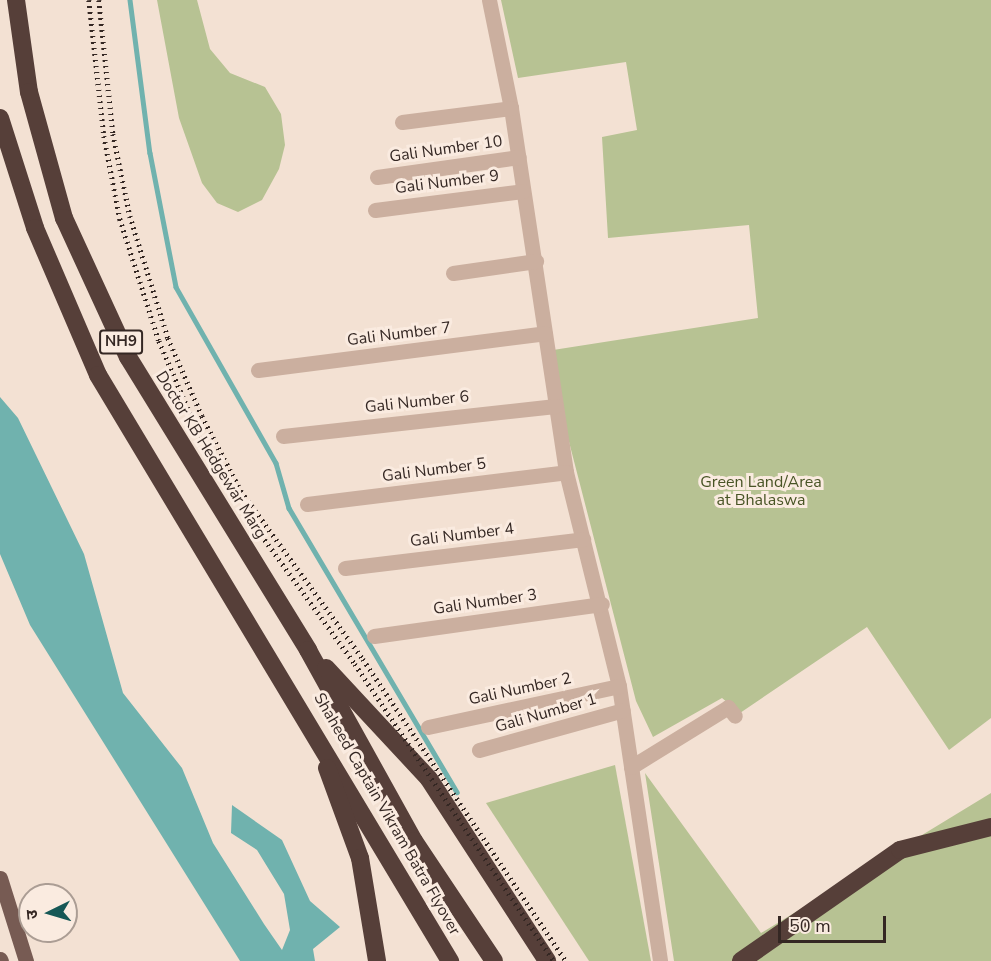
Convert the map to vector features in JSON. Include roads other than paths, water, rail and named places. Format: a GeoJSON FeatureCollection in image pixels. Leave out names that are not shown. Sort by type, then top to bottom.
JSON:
{"type":"FeatureCollection","features":[{"type":"Feature","properties":{"kind":"highway","name":"Doctor KB Hedgewar Marg"},"geometry":{"type":"LineString","coordinates":[[16,0],[29,92],[63,218],[128,357],[308,650]]}},
{"type":"Feature","properties":{"kind":"highway","name":"NH9"},"geometry":{"type":"LineString","coordinates":[[0,118],[35,228],[98,375],[290,687]]}},
{"type":"Feature","properties":{"kind":"highway","name":"Shaheed Captain Vikram Batra Flyover"},"geometry":{"type":"LineString","coordinates":[[308,650],[414,841],[494,961]]}},
{"type":"Feature","properties":{"kind":"highway"},"geometry":{"type":"LineString","coordinates":[[308,650],[429,778],[547,961]]}},
{"type":"Feature","properties":{"kind":"highway","name":"Shaheed Captain Vikram Batra Flyover"},"geometry":{"type":"LineString","coordinates":[[290,687],[450,961]]}},
{"type":"Feature","properties":{"kind":"highway"},"geometry":{"type":"LineString","coordinates":[[290,687],[321,753],[360,858],[377,961]]}},
{"type":"Feature","properties":{"kind":"highway"},"geometry":{"type":"LineString","coordinates":[[741,961],[900,850],[991,827]]}},
{"type":"Feature","properties":{"kind":"main road"},"geometry":{"type":"LineString","coordinates":[[0,878],[26,961]]}},
{"type":"Feature","properties":{"kind":"street"},"geometry":{"type":"LineString","coordinates":[[489,0],[512,108],[566,472],[602,604],[619,686],[660,961]]}},
{"type":"Feature","properties":{"kind":"street"},"geometry":{"type":"LineString","coordinates":[[402,123],[512,108]]}},
{"type":"Feature","properties":{"kind":"street","name":"Gali Number 10"},"geometry":{"type":"LineString","coordinates":[[377,177],[519,158]]}},
{"type":"Feature","properties":{"kind":"street","name":"Gali Number 9"},"geometry":{"type":"LineString","coordinates":[[375,210],[523,190]]}},
{"type":"Feature","properties":{"kind":"street"},"geometry":{"type":"LineString","coordinates":[[453,273],[536,261]]}},
{"type":"Feature","properties":{"kind":"street","name":"Gali Number 7"},"geometry":{"type":"LineString","coordinates":[[258,370],[545,333]]}},
{"type":"Feature","properties":{"kind":"street","name":"Gali Number 6"},"geometry":{"type":"LineString","coordinates":[[283,436],[555,406]]}},
{"type":"Feature","properties":{"kind":"street","name":"Gali Number 5"},"geometry":{"type":"LineString","coordinates":[[307,504],[566,472]]}},
{"type":"Feature","properties":{"kind":"street","name":"Gali Number 4"},"geometry":{"type":"LineString","coordinates":[[345,568],[584,538]]}},
{"type":"Feature","properties":{"kind":"street","name":"Gali Number 3"},"geometry":{"type":"LineString","coordinates":[[374,636],[602,604]]}},
{"type":"Feature","properties":{"kind":"street","name":"Gali Number 2"},"geometry":{"type":"LineString","coordinates":[[428,727],[619,686]]}},
{"type":"Feature","properties":{"kind":"street"},"geometry":{"type":"LineString","coordinates":[[631,767],[728,707],[735,716]]}},
{"type":"Feature","properties":{"kind":"street","name":"Gali Number 1"},"geometry":{"type":"LineString","coordinates":[[479,750],[623,710]]}},
{"type":"Feature","properties":{"kind":"water"},"geometry":{"type":"Polygon","coordinates":[[[0,397],[18,418],[84,554],[123,693],[182,768],[213,843],[264,924],[282,950],[290,930],[284,894],[257,850],[231,833],[232,805],[282,840],[310,901],[340,927],[313,949],[315,961],[240,961],[30,625],[0,554],[0,397]]]}},
{"type":"Feature","properties":{"kind":"waterway"},"geometry":{"type":"LineString","coordinates":[[130,0],[150,153],[176,287],[276,463],[289,508],[457,792]]}},
{"type":"Feature","properties":{"kind":"railway"},"geometry":{"type":"LineString","coordinates":[[89,0],[104,136],[120,219],[159,341],[193,420],[233,496],[355,664],[554,961]]}},
{"type":"Feature","properties":{"kind":"railway"},"geometry":{"type":"LineString","coordinates":[[99,0],[113,134],[130,216],[168,338],[202,416],[241,491],[363,659],[566,961]]}},
{"type":"Feature","properties":{"kind":"park label","name":"Green Land/Area at Bhalaswa"},"geometry":{"type":"Point","coordinates":[761,491]}}]}
